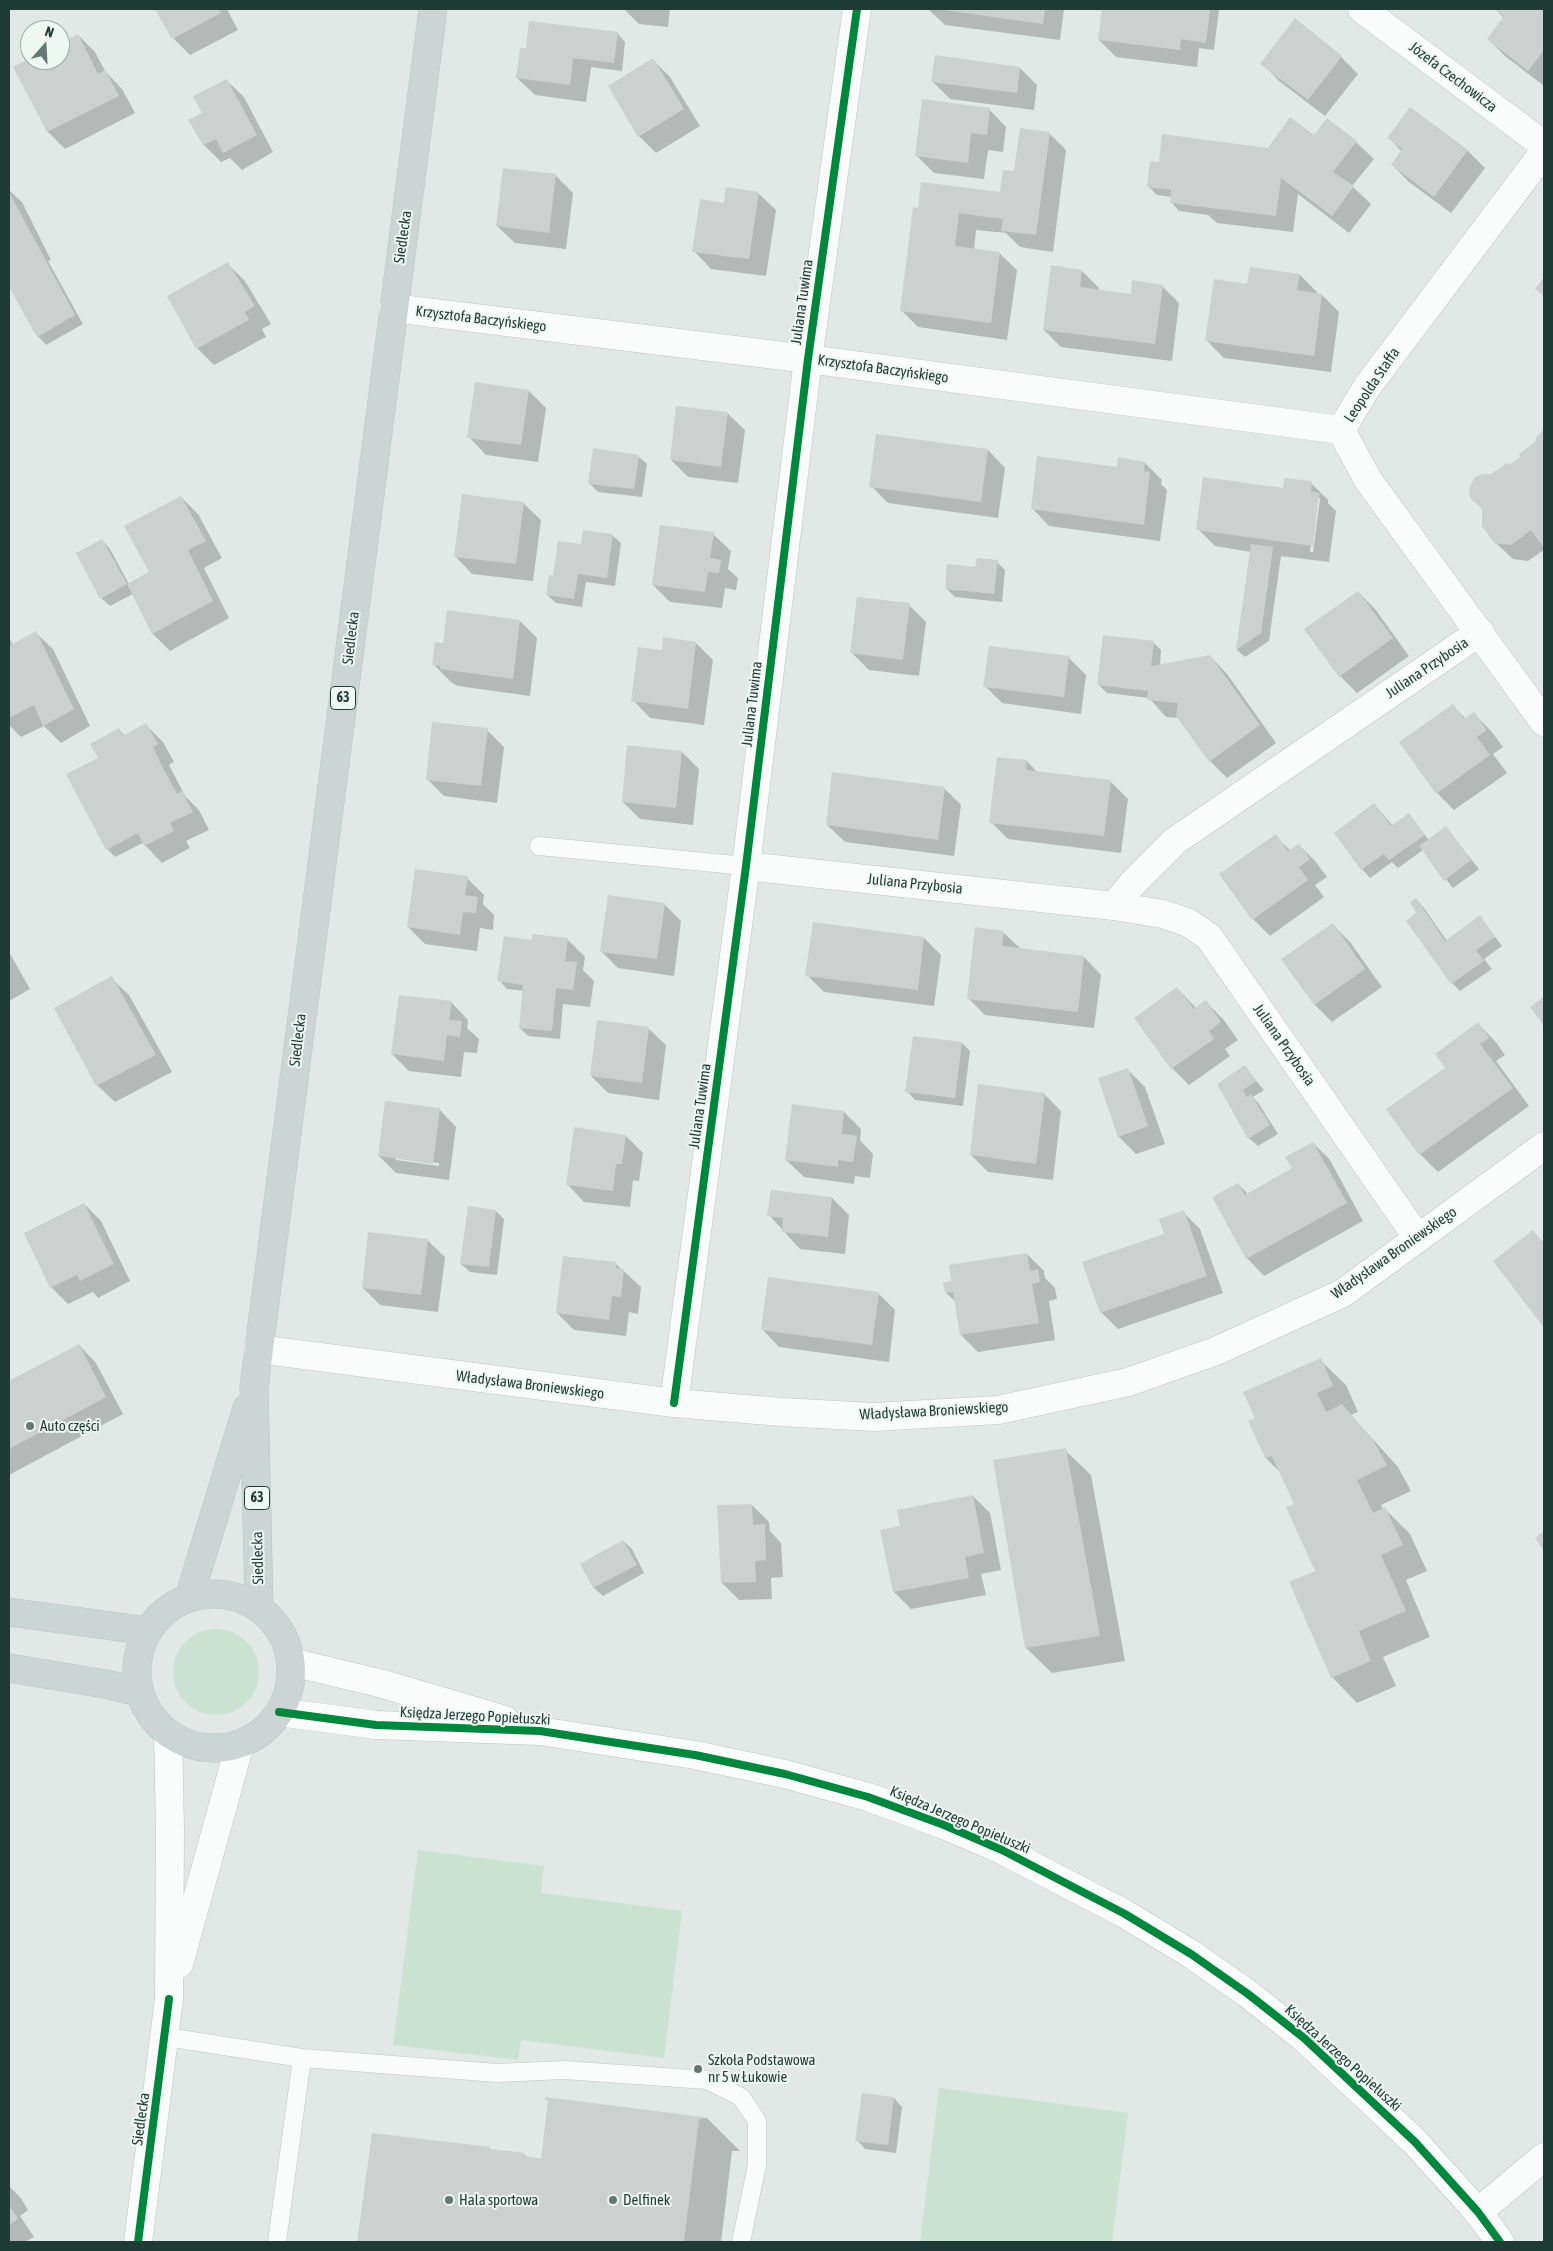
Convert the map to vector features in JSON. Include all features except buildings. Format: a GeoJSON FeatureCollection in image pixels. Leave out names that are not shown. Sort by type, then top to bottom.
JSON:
{"type":"FeatureCollection","features":[{"type":"Feature","properties":{"kind":"main road","name":"Siedlecka"},"geometry":{"type":"LineString","coordinates":[[259,1608],[254,1387],[258,1349],[433,9]]}},
{"type":"Feature","properties":{"kind":"main road","name":"Siedlecka"},"geometry":{"type":"LineString","coordinates":[[189,1598],[254,1387]]}},
{"type":"Feature","properties":{"kind":"main road"},"geometry":{"type":"LineString","coordinates":[[203,1595],[225,1595],[246,1601],[259,1608],[280,1632],[287,1646],[291,1662],[287,1696],[279,1712],[262,1731],[240,1744],[225,1748],[210,1748],[181,1740],[168,1733],[150,1714],[140,1692],[137,1661],[148,1631],[165,1611],[189,1598],[203,1595]]}},
{"type":"Feature","properties":{"kind":"main road"},"geometry":{"type":"LineString","coordinates":[[9,1612],[148,1631]]}},
{"type":"Feature","properties":{"kind":"main road"},"geometry":{"type":"LineString","coordinates":[[9,1668],[105,1684],[140,1692]]}},
{"type":"Feature","properties":{"kind":"street","name":"Juliana Tuwima"},"geometry":{"type":"LineString","coordinates":[[674,1403],[746,866],[808,359],[858,9]]}},
{"type":"Feature","properties":{"kind":"street","name":"Józefa Czechowicza"},"geometry":{"type":"LineString","coordinates":[[1362,9],[1544,145]]}},
{"type":"Feature","properties":{"kind":"street","name":"Leopolda Staffa"},"geometry":{"type":"LineString","coordinates":[[1544,152],[1367,387],[1341,430],[1368,480],[1544,722]]}},
{"type":"Feature","properties":{"kind":"street","name":"Krzysztofa Baczyńskiego"},"geometry":{"type":"LineString","coordinates":[[394,308],[808,359],[1341,430]]}},
{"type":"Feature","properties":{"kind":"street","name":"Juliana Przybosia"},"geometry":{"type":"LineString","coordinates":[[1114,906],[1132,884],[1175,841],[1480,632]]}},
{"type":"Feature","properties":{"kind":"street","name":"Juliana Przybosia"},"geometry":{"type":"LineString","coordinates":[[746,866],[1114,906],[1163,914],[1189,923],[1209,937],[1417,1237]]}},
{"type":"Feature","properties":{"kind":"street","name":"Władysława Broniewskiego"},"geometry":{"type":"LineString","coordinates":[[258,1349],[674,1403],[781,1412],[874,1417],[998,1410],[1128,1382],[1216,1351],[1343,1293],[1417,1237],[1544,1146]]}},
{"type":"Feature","properties":{"kind":"street","name":"Księdza Jerzego Popiełuszki"},"geometry":{"type":"LineString","coordinates":[[291,1662],[383,1684],[540,1732]]}},
{"type":"Feature","properties":{"kind":"street","name":"Księdza Jerzego Popiełuszki"},"geometry":{"type":"LineString","coordinates":[[279,1712],[376,1725],[540,1732],[695,1755],[785,1774],[868,1797],[944,1825],[1002,1850],[1125,1914],[1191,1954],[1304,2038],[1415,2142],[1478,2212],[1500,2242]]}},
{"type":"Feature","properties":{"kind":"street","name":"Siedlecka"},"geometry":{"type":"LineString","coordinates":[[138,2242],[170,1999],[168,1733]]}},
{"type":"Feature","properties":{"kind":"street","name":"Siedlecka"},"geometry":{"type":"LineString","coordinates":[[170,1999],[240,1744]]}},
{"type":"Feature","properties":{"kind":"street"},"geometry":{"type":"LineString","coordinates":[[1478,2212],[1544,2157]]}},
{"type":"Feature","properties":{"kind":"lane"},"geometry":{"type":"LineString","coordinates":[[539,846],[746,866]]}},
{"type":"Feature","properties":{"kind":"lane"},"geometry":{"type":"LineString","coordinates":[[166,2037],[302,2058],[497,2073],[564,2070],[707,2080],[740,2097],[757,2121],[757,2166],[741,2242]]}},
{"type":"Feature","properties":{"kind":"lane"},"geometry":{"type":"LineString","coordinates":[[277,2242],[302,2058]]}},
{"type":"Feature","properties":{"kind":"green space"},"geometry":{"type":"Polygon","coordinates":[[[216,1629],[232,1633],[246,1642],[255,1656],[259,1672],[255,1688],[246,1702],[232,1711],[216,1715],[200,1711],[186,1702],[177,1688],[173,1672],[177,1656],[186,1642],[200,1633],[216,1629]]]}},
{"type":"Feature","properties":{"kind":"green space"},"geometry":{"type":"Polygon","coordinates":[[[418,1850],[544,1866],[541,1893],[682,1911],[664,2058],[521,2040],[518,2060],[393,2045],[418,1850]]]}},
{"type":"Feature","properties":{"kind":"green space"},"geometry":{"type":"Polygon","coordinates":[[[939,2088],[1128,2113],[1112,2242],[920,2242],[939,2088]]]}},
{"type":"Feature","properties":{"kind":"cycle path"},"geometry":{"type":"LineString","coordinates":[[674,1403],[746,866],[808,359],[857,9]]}},
{"type":"Feature","properties":{"kind":"cycle path"},"geometry":{"type":"LineString","coordinates":[[279,1712],[376,1725],[540,1731],[695,1755],[785,1774],[868,1797],[944,1825],[1002,1850],[1125,1914],[1191,1954],[1248,1994],[1304,2038],[1415,2142],[1478,2212],[1500,2242]]}},
{"type":"Feature","properties":{"kind":"cycle path"},"geometry":{"type":"LineString","coordinates":[[138,2242],[169,1999]]}},
{"type":"Feature","properties":{"kind":"place","name":"Auto części"},"geometry":{"type":"Point","coordinates":[30,1426]}},
{"type":"Feature","properties":{"kind":"place","name":"Szkoła Podstawowa nr 5 w Łukowie"},"geometry":{"type":"Point","coordinates":[698,2069]}},
{"type":"Feature","properties":{"kind":"place","name":"Hala sportowa"},"geometry":{"type":"Point","coordinates":[449,2200]}},
{"type":"Feature","properties":{"kind":"place","name":"Delfinek"},"geometry":{"type":"Point","coordinates":[613,2200]}}]}
